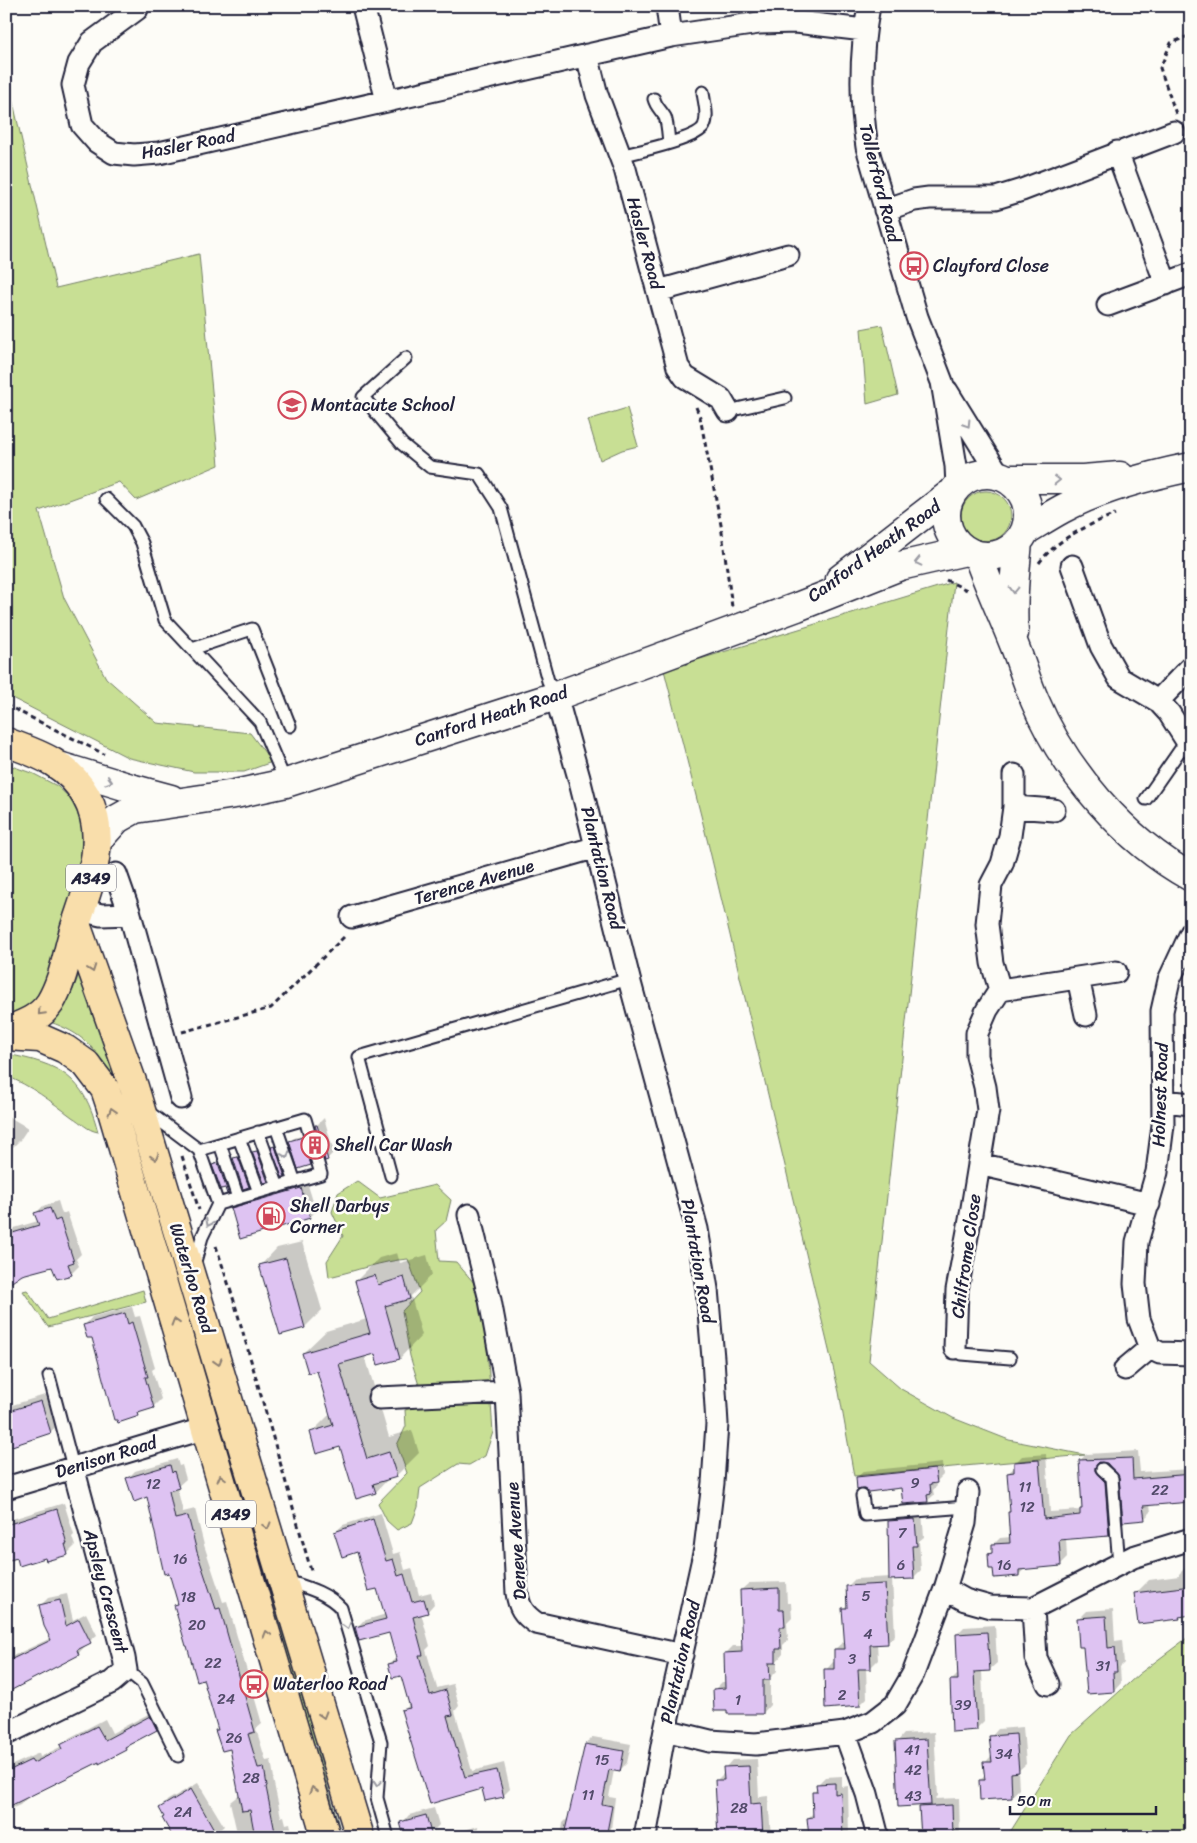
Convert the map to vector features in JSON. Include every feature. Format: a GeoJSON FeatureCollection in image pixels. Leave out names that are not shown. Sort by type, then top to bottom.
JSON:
{"type":"FeatureCollection","features":[{"type":"Feature","properties":{"kind":"main road"},"geometry":{"type":"LineString","coordinates":[[1161,473],[1083,479],[1004,477],[988,473],[976,475],[966,479],[954,490],[946,506],[945,519],[948,532],[956,543],[972,553],[989,556],[1000,554],[1010,549],[1022,536],[1062,509],[1089,497],[1161,473],[1191,466]]}},
{"type":"Feature","properties":{"kind":"main road"},"geometry":{"type":"LineString","coordinates":[[1004,477],[1018,487],[1026,502],[1028,520],[1022,536],[1014,576],[1013,615],[1015,647]]}},
{"type":"Feature","properties":{"kind":"main road","name":"Canford Heath Road"},"geometry":{"type":"LineString","coordinates":[[797,607],[858,566],[954,490]]}},
{"type":"Feature","properties":{"kind":"main road","name":"Canford Heath Road"},"geometry":{"type":"LineString","coordinates":[[97,840],[117,819],[135,809],[286,784],[556,696],[797,607],[900,566],[972,553]]}},
{"type":"Feature","properties":{"kind":"main road"},"geometry":{"type":"LineString","coordinates":[[972,553],[1015,647],[1035,701],[1057,744],[1082,781],[1115,819],[1164,860],[1191,877]]}},
{"type":"Feature","properties":{"kind":"main road","name":"A349"},"geometry":{"type":"LineString","coordinates":[[6,742],[44,756],[62,767],[78,782],[87,797],[94,816],[97,840],[96,861],[61,980],[49,1004],[33,1021],[6,1031]]}},
{"type":"Feature","properties":{"kind":"main road","name":"Canford Heath Road"},"geometry":{"type":"LineString","coordinates":[[62,767],[179,801]]}},
{"type":"Feature","properties":{"kind":"main road","name":"Waterloo Road"},"geometry":{"type":"LineString","coordinates":[[79,917],[140,1106],[360,1837]]}},
{"type":"Feature","properties":{"kind":"main road","name":"Waterloo Road"},"geometry":{"type":"LineString","coordinates":[[6,1036],[40,1038],[64,1049],[86,1064],[105,1090],[326,1837]]}},
{"type":"Feature","properties":{"kind":"street"},"geometry":{"type":"LineString","coordinates":[[363,6],[387,101]]}},
{"type":"Feature","properties":{"kind":"street"},"geometry":{"type":"LineString","coordinates":[[667,6],[671,36]]}},
{"type":"Feature","properties":{"kind":"street","name":"Tollerford Road"},"geometry":{"type":"LineString","coordinates":[[869,6],[864,30],[862,63],[863,121],[885,210],[917,317],[942,382],[956,466],[954,490]]}},
{"type":"Feature","properties":{"kind":"street","name":"Hasler Road"},"geometry":{"type":"LineString","coordinates":[[137,9],[92,42],[79,63],[74,85],[82,125],[97,142],[114,153],[134,155],[159,153],[671,36],[759,22],[796,22],[864,30]]}},
{"type":"Feature","properties":{"kind":"street","name":"Hasler Road"},"geometry":{"type":"LineString","coordinates":[[587,55],[597,94],[620,156],[678,367],[685,377]]}},
{"type":"Feature","properties":{"kind":"street"},"geometry":{"type":"LineString","coordinates":[[885,210],[914,200],[929,198],[996,198],[1022,190],[1174,132]]}},
{"type":"Feature","properties":{"kind":"street"},"geometry":{"type":"LineString","coordinates":[[1118,152],[1166,284]]}},
{"type":"Feature","properties":{"kind":"street"},"geometry":{"type":"LineString","coordinates":[[658,291],[788,255]]}},
{"type":"Feature","properties":{"kind":"street"},"geometry":{"type":"LineString","coordinates":[[1108,305],[1191,274]]}},
{"type":"Feature","properties":{"kind":"street"},"geometry":{"type":"LineString","coordinates":[[685,377],[721,399],[728,411]]}},
{"type":"Feature","properties":{"kind":"street","name":"Tollerford Road"},"geometry":{"type":"LineString","coordinates":[[942,382],[1004,477]]}},
{"type":"Feature","properties":{"kind":"street"},"geometry":{"type":"LineString","coordinates":[[1072,566],[1101,646],[1119,678],[1158,701],[1169,713],[1189,743]]}},
{"type":"Feature","properties":{"kind":"street"},"geometry":{"type":"LineString","coordinates":[[1158,701],[1191,667]]}},
{"type":"Feature","properties":{"kind":"street","name":"Plantation Road"},"geometry":{"type":"LineString","coordinates":[[556,696],[597,847],[629,979],[697,1229],[707,1289],[712,1348],[717,1424],[713,1483],[705,1549],[665,1730],[645,1837]]}},
{"type":"Feature","properties":{"kind":"street"},"geometry":{"type":"LineString","coordinates":[[1014,774],[1014,807],[1010,836],[1002,864],[991,885],[988,924],[992,963],[1000,990],[1116,972]]}},
{"type":"Feature","properties":{"kind":"street"},"geometry":{"type":"LineString","coordinates":[[1014,807],[1054,810]]}},
{"type":"Feature","properties":{"kind":"street","name":"Terence Avenue"},"geometry":{"type":"LineString","coordinates":[[352,917],[597,847]]}},
{"type":"Feature","properties":{"kind":"street"},"geometry":{"type":"LineString","coordinates":[[116,874],[130,914],[181,1098]]}},
{"type":"Feature","properties":{"kind":"street"},"geometry":{"type":"LineString","coordinates":[[79,917],[130,914]]}},
{"type":"Feature","properties":{"kind":"street","name":"Holnest Road"},"geometry":{"type":"LineString","coordinates":[[1150,1348],[1138,1320],[1135,1284],[1137,1242],[1149,1204],[1156,1172],[1164,1101],[1162,1011],[1169,980],[1191,933]]}},
{"type":"Feature","properties":{"kind":"street"},"geometry":{"type":"LineString","coordinates":[[1078,978],[1086,1015]]}},
{"type":"Feature","properties":{"kind":"street","name":"Chilfrome Close"},"geometry":{"type":"LineString","coordinates":[[955,1348],[957,1290],[988,1110],[985,1087],[977,1056],[978,1033],[987,1010],[1000,990]]}},
{"type":"Feature","properties":{"kind":"street"},"geometry":{"type":"LineString","coordinates":[[1164,1101],[1191,1104]]}},
{"type":"Feature","properties":{"kind":"street"},"geometry":{"type":"LineString","coordinates":[[979,1164],[1149,1204]]}},
{"type":"Feature","properties":{"kind":"street","name":"Deneve Avenue"},"geometry":{"type":"LineString","coordinates":[[468,1215],[490,1300],[507,1392],[516,1593],[519,1606],[525,1616],[550,1627],[682,1656]]}},
{"type":"Feature","properties":{"kind":"street"},"geometry":{"type":"LineString","coordinates":[[1124,1369],[1150,1348],[1160,1353],[1191,1354]]}},
{"type":"Feature","properties":{"kind":"street"},"geometry":{"type":"LineString","coordinates":[[379,1398],[507,1392]]}},
{"type":"Feature","properties":{"kind":"street","name":"Denison Road"},"geometry":{"type":"LineString","coordinates":[[6,1488],[206,1428]]}},
{"type":"Feature","properties":{"kind":"street","name":"Apsley Crescent"},"geometry":{"type":"LineString","coordinates":[[6,1734],[112,1682],[126,1670],[73,1467]]}},
{"type":"Feature","properties":{"kind":"street"},"geometry":{"type":"LineString","coordinates":[[665,1730],[710,1740],[756,1744],[845,1733],[873,1722],[895,1705],[913,1674],[945,1589],[965,1523],[967,1499]]}},
{"type":"Feature","properties":{"kind":"street"},"geometry":{"type":"LineString","coordinates":[[945,1589],[965,1600],[990,1607],[1033,1608],[1134,1557],[1191,1539]]}},
{"type":"Feature","properties":{"kind":"street"},"geometry":{"type":"LineString","coordinates":[[1033,1608],[1036,1658],[1048,1684]]}},
{"type":"Feature","properties":{"kind":"street"},"geometry":{"type":"LineString","coordinates":[[845,1733],[867,1794],[878,1837]]}},
{"type":"Feature","properties":{"kind":"lane"},"geometry":{"type":"LineString","coordinates":[[620,156],[669,143],[702,130],[706,118],[702,92]]}},
{"type":"Feature","properties":{"kind":"lane"},"geometry":{"type":"LineString","coordinates":[[654,99],[666,122],[669,143]]}},
{"type":"Feature","properties":{"kind":"lane"},"geometry":{"type":"LineString","coordinates":[[406,358],[363,397],[402,444],[430,467],[479,474],[501,508],[548,681],[556,696]]}},
{"type":"Feature","properties":{"kind":"lane"},"geometry":{"type":"LineString","coordinates":[[728,411],[785,398]]}},
{"type":"Feature","properties":{"kind":"lane"},"geometry":{"type":"LineString","coordinates":[[106,499],[134,526],[142,544],[165,620],[260,722],[286,784]]}},
{"type":"Feature","properties":{"kind":"lane"},"geometry":{"type":"LineString","coordinates":[[192,649],[252,629],[290,726]]}},
{"type":"Feature","properties":{"kind":"lane"},"geometry":{"type":"LineString","coordinates":[[1146,799],[1189,743]]}},
{"type":"Feature","properties":{"kind":"lane"},"geometry":{"type":"LineString","coordinates":[[391,1176],[359,1056],[629,979]]}},
{"type":"Feature","properties":{"kind":"lane"},"geometry":{"type":"LineString","coordinates":[[140,1106],[199,1150],[218,1204],[202,1237],[192,1277]]}},
{"type":"Feature","properties":{"kind":"lane"},"geometry":{"type":"LineString","coordinates":[[199,1150],[305,1119],[322,1174],[218,1204]]}},
{"type":"Feature","properties":{"kind":"lane"},"geometry":{"type":"LineString","coordinates":[[276,1128],[295,1182]]}},
{"type":"Feature","properties":{"kind":"lane"},"geometry":{"type":"LineString","coordinates":[[258,1132],[278,1187]]}},
{"type":"Feature","properties":{"kind":"lane"},"geometry":{"type":"LineString","coordinates":[[239,1138],[259,1192]]}},
{"type":"Feature","properties":{"kind":"lane"},"geometry":{"type":"LineString","coordinates":[[220,1144],[238,1198]]}},
{"type":"Feature","properties":{"kind":"lane"},"geometry":{"type":"LineString","coordinates":[[955,1348],[962,1354],[1010,1358]]}},
{"type":"Feature","properties":{"kind":"lane"},"geometry":{"type":"LineString","coordinates":[[49,1376],[73,1467]]}},
{"type":"Feature","properties":{"kind":"lane"},"geometry":{"type":"LineString","coordinates":[[1102,1469],[1112,1478],[1119,1565]]}},
{"type":"Feature","properties":{"kind":"lane"},"geometry":{"type":"LineString","coordinates":[[862,1496],[865,1515],[967,1499]]}},
{"type":"Feature","properties":{"kind":"lane"},"geometry":{"type":"LineString","coordinates":[[283,1580],[317,1591],[334,1600],[341,1608],[381,1742],[376,1798],[388,1837]]}},
{"type":"Feature","properties":{"kind":"lane"},"geometry":{"type":"LineString","coordinates":[[126,1670],[142,1683],[178,1756]]}},
{"type":"Feature","properties":{"kind":"path"},"geometry":{"type":"LineString","coordinates":[[1174,132],[1177,116],[1160,68],[1171,43],[1191,35]]}},
{"type":"Feature","properties":{"kind":"path"},"geometry":{"type":"LineString","coordinates":[[685,377],[700,417],[721,525],[736,630]]}},
{"type":"Feature","properties":{"kind":"path"},"geometry":{"type":"LineString","coordinates":[[6,705],[109,756]]}},
{"type":"Feature","properties":{"kind":"path"},"geometry":{"type":"LineString","coordinates":[[164,1037],[270,1008],[354,927],[352,917]]}},
{"type":"Feature","properties":{"kind":"path"},"geometry":{"type":"LineString","coordinates":[[174,1131],[197,1207],[208,1224],[234,1301],[317,1591]]}},
{"type":"Feature","properties":{"kind":"green space"},"geometry":{"type":"Polygon","coordinates":[[[6,72],[56,288],[199,254],[219,465],[136,500],[119,482],[39,511],[64,598],[106,678],[157,723],[250,733],[272,762],[244,772],[194,772],[129,758],[6,695],[6,72]]]}},
{"type":"Feature","properties":{"kind":"green space"},"geometry":{"type":"Polygon","coordinates":[[[882,325],[898,395],[867,404],[861,329],[882,325]]]}},
{"type":"Feature","properties":{"kind":"green space"},"geometry":{"type":"Polygon","coordinates":[[[627,408],[638,446],[622,450],[600,460],[588,420],[627,408]]]}},
{"type":"Feature","properties":{"kind":"green space"},"geometry":{"type":"Polygon","coordinates":[[[981,491],[991,491],[1004,498],[1011,511],[1011,521],[1004,534],[991,541],[981,541],[972,537],[965,530],[961,521],[961,511],[965,502],[972,495],[981,491]]]}},
{"type":"Feature","properties":{"kind":"green space"},"geometry":{"type":"Polygon","coordinates":[[[954,582],[869,1361],[901,1389],[953,1418],[1009,1440],[1085,1455],[854,1476],[839,1392],[708,843],[664,670],[954,582]]]}},
{"type":"Feature","properties":{"kind":"green space"},"geometry":{"type":"Polygon","coordinates":[[[6,764],[34,774],[57,786],[69,797],[77,812],[85,837],[81,865],[53,969],[39,997],[27,1010],[6,1018],[6,764]]]}},
{"type":"Feature","properties":{"kind":"green space"},"geometry":{"type":"Polygon","coordinates":[[[79,973],[161,1204],[151,1206],[111,1077],[105,1066],[93,1049],[79,1036],[50,1022],[68,999],[79,973]]]}},
{"type":"Feature","properties":{"kind":"green space"},"geometry":{"type":"Polygon","coordinates":[[[6,1054],[55,1068],[67,1076],[77,1085],[85,1098],[98,1132],[88,1128],[32,1089],[6,1076],[6,1054]]]}},
{"type":"Feature","properties":{"kind":"green space"},"geometry":{"type":"Polygon","coordinates":[[[357,1181],[380,1198],[435,1185],[451,1200],[446,1221],[436,1230],[439,1261],[456,1262],[475,1284],[486,1332],[493,1432],[485,1456],[469,1465],[458,1464],[420,1488],[418,1507],[412,1523],[397,1530],[387,1521],[378,1503],[407,1473],[397,1445],[406,1426],[405,1410],[425,1405],[410,1356],[402,1311],[420,1292],[408,1259],[378,1264],[329,1277],[327,1261],[343,1236],[332,1212],[338,1193],[357,1181]]]}},
{"type":"Feature","properties":{"kind":"green space"},"geometry":{"type":"Polygon","coordinates":[[[167,1215],[230,1423],[219,1426],[158,1217],[167,1215]]]}},
{"type":"Feature","properties":{"kind":"green space"},"geometry":{"type":"Polygon","coordinates":[[[27,1290],[48,1319],[143,1290],[146,1302],[48,1327],[23,1291],[27,1290]]]}},
{"type":"Feature","properties":{"kind":"green space"},"geometry":{"type":"Polygon","coordinates":[[[232,1432],[248,1517],[317,1744],[313,1745],[222,1436],[232,1432]]]}},
{"type":"Feature","properties":{"kind":"green space"},"geometry":{"type":"Polygon","coordinates":[[[1191,1635],[1191,1837],[1007,1837],[1071,1735],[1139,1674],[1191,1635]]]}},
{"type":"Feature","properties":{"kind":"green space"},"geometry":{"type":"Polygon","coordinates":[[[317,1748],[342,1837],[339,1837],[313,1749],[317,1748]]]}},
{"type":"Feature","properties":{"kind":"building"},"geometry":{"type":"Polygon","coordinates":[[[315,1125],[317,1125],[328,1160],[325,1161],[315,1125]]]}},
{"type":"Feature","properties":{"kind":"building"},"geometry":{"type":"Polygon","coordinates":[[[303,1137],[311,1165],[298,1169],[289,1141],[303,1137]]]}},
{"type":"Feature","properties":{"kind":"building"},"geometry":{"type":"Polygon","coordinates":[[[275,1146],[285,1177],[282,1177],[271,1147],[275,1146]]]}},
{"type":"Feature","properties":{"kind":"building"},"geometry":{"type":"Polygon","coordinates":[[[257,1151],[268,1182],[264,1183],[252,1152],[257,1151]]]}},
{"type":"Feature","properties":{"kind":"building"},"geometry":{"type":"Polygon","coordinates":[[[238,1157],[249,1187],[243,1189],[233,1158],[238,1157]]]}},
{"type":"Feature","properties":{"kind":"building"},"geometry":{"type":"Polygon","coordinates":[[[218,1163],[227,1194],[225,1188],[221,1189],[212,1165],[218,1163]]]}},
{"type":"Feature","properties":{"kind":"building","name":"Shell Darbys Corner"},"geometry":{"type":"Polygon","coordinates":[[[301,1188],[310,1218],[240,1239],[231,1208],[301,1188]]]}},
{"type":"Feature","properties":{"kind":"building"},"geometry":{"type":"Polygon","coordinates":[[[50,1208],[55,1221],[60,1219],[74,1262],[68,1264],[72,1275],[57,1279],[52,1267],[22,1275],[6,1286],[6,1235],[39,1225],[34,1213],[50,1208]]]}},
{"type":"Feature","properties":{"kind":"building"},"geometry":{"type":"Polygon","coordinates":[[[286,1258],[305,1328],[280,1335],[259,1265],[286,1258]]]}},
{"type":"Feature","properties":{"kind":"building"},"geometry":{"type":"Polygon","coordinates":[[[375,1275],[378,1285],[404,1277],[410,1299],[385,1306],[400,1359],[378,1365],[375,1354],[339,1364],[367,1459],[389,1452],[397,1477],[373,1484],[376,1493],[356,1499],[340,1447],[316,1454],[310,1432],[333,1425],[317,1371],[308,1373],[302,1353],[370,1333],[355,1281],[375,1275]]]}},
{"type":"Feature","properties":{"kind":"building"},"geometry":{"type":"Polygon","coordinates":[[[125,1313],[128,1324],[132,1322],[148,1377],[145,1377],[154,1408],[138,1413],[139,1416],[118,1423],[117,1420],[114,1420],[92,1338],[87,1338],[83,1325],[125,1313]]]}},
{"type":"Feature","properties":{"kind":"building"},"geometry":{"type":"Polygon","coordinates":[[[41,1401],[51,1433],[6,1448],[6,1412],[41,1401]]]}},
{"type":"Feature","properties":{"kind":"building"},"geometry":{"type":"Polygon","coordinates":[[[1132,1458],[1133,1479],[1191,1474],[1191,1502],[1143,1506],[1145,1520],[1123,1522],[1119,1477],[1107,1463],[1099,1462],[1095,1467],[1095,1471],[1105,1482],[1109,1536],[1059,1540],[1061,1566],[1019,1570],[1019,1576],[994,1578],[993,1569],[989,1569],[988,1554],[992,1553],[992,1544],[1010,1543],[1007,1473],[1014,1472],[1014,1462],[1039,1460],[1044,1519],[1080,1515],[1080,1509],[1082,1509],[1079,1460],[1132,1458]]]}},
{"type":"Feature","properties":{"kind":"building"},"geometry":{"type":"Polygon","coordinates":[[[170,1465],[172,1473],[174,1471],[179,1488],[169,1491],[175,1519],[188,1516],[197,1552],[216,1609],[220,1608],[255,1732],[248,1734],[258,1768],[264,1767],[276,1837],[255,1837],[250,1810],[242,1811],[230,1749],[222,1751],[203,1679],[197,1681],[174,1605],[178,1604],[169,1573],[164,1574],[147,1497],[134,1502],[126,1478],[170,1465]]]}},
{"type":"Feature","properties":{"kind":"building"},"geometry":{"type":"Polygon","coordinates":[[[935,1469],[937,1483],[930,1484],[931,1494],[927,1495],[928,1502],[903,1504],[901,1488],[868,1492],[864,1489],[857,1490],[856,1477],[935,1469]]]}},
{"type":"Feature","properties":{"kind":"building"},"geometry":{"type":"Polygon","coordinates":[[[57,1509],[67,1544],[65,1544],[68,1555],[46,1561],[45,1558],[19,1566],[17,1558],[6,1561],[6,1525],[57,1509]]]}},
{"type":"Feature","properties":{"kind":"building"},"geometry":{"type":"Polygon","coordinates":[[[373,1519],[386,1561],[393,1559],[398,1576],[404,1574],[412,1602],[424,1599],[428,1613],[413,1617],[423,1655],[419,1655],[430,1695],[446,1690],[453,1715],[447,1716],[465,1777],[497,1770],[504,1797],[485,1801],[482,1789],[430,1804],[401,1710],[410,1708],[401,1676],[392,1678],[388,1664],[397,1662],[389,1633],[359,1641],[355,1627],[386,1619],[377,1589],[368,1591],[357,1552],[342,1557],[334,1532],[373,1519]]]}},
{"type":"Feature","properties":{"kind":"building"},"geometry":{"type":"Polygon","coordinates":[[[915,1519],[917,1546],[912,1546],[914,1579],[889,1580],[888,1521],[915,1519]]]}},
{"type":"Feature","properties":{"kind":"building"},"geometry":{"type":"Polygon","coordinates":[[[885,1584],[888,1644],[870,1645],[871,1669],[858,1669],[860,1706],[825,1709],[824,1669],[834,1669],[834,1649],[845,1649],[842,1608],[847,1608],[846,1586],[885,1584]]]}},
{"type":"Feature","properties":{"kind":"building"},"geometry":{"type":"Polygon","coordinates":[[[1191,1586],[1191,1615],[1179,1617],[1180,1619],[1138,1624],[1134,1593],[1191,1586]]]}},
{"type":"Feature","properties":{"kind":"building"},"geometry":{"type":"Polygon","coordinates":[[[779,1588],[779,1610],[784,1610],[785,1627],[780,1627],[781,1649],[776,1649],[776,1663],[769,1663],[770,1680],[763,1680],[763,1714],[727,1714],[727,1711],[714,1711],[713,1689],[725,1688],[724,1653],[742,1652],[740,1590],[779,1588]]]}},
{"type":"Feature","properties":{"kind":"building"},"geometry":{"type":"Polygon","coordinates":[[[60,1600],[66,1626],[79,1619],[91,1643],[77,1650],[79,1655],[6,1693],[6,1662],[51,1640],[44,1626],[39,1605],[60,1600]]]}},
{"type":"Feature","properties":{"kind":"building"},"geometry":{"type":"Polygon","coordinates":[[[1106,1616],[1108,1648],[1115,1647],[1117,1672],[1113,1672],[1114,1692],[1087,1694],[1083,1647],[1079,1647],[1077,1618],[1106,1616]]]}},
{"type":"Feature","properties":{"kind":"building"},"geometry":{"type":"Polygon","coordinates":[[[987,1632],[990,1671],[974,1672],[977,1730],[952,1732],[950,1680],[958,1680],[956,1634],[987,1632]]]}},
{"type":"Feature","properties":{"kind":"building"},"geometry":{"type":"Polygon","coordinates":[[[150,1716],[157,1730],[125,1747],[126,1750],[6,1808],[6,1772],[31,1760],[33,1763],[62,1749],[60,1745],[97,1726],[105,1740],[150,1716]]]}},
{"type":"Feature","properties":{"kind":"building"},"geometry":{"type":"Polygon","coordinates":[[[1016,1734],[1019,1772],[1011,1773],[1012,1798],[980,1800],[979,1780],[985,1780],[983,1762],[992,1762],[989,1736],[1016,1734]]]}},
{"type":"Feature","properties":{"kind":"building"},"geometry":{"type":"Polygon","coordinates":[[[927,1739],[931,1805],[898,1807],[895,1741],[927,1739]]]}},
{"type":"Feature","properties":{"kind":"building"},"geometry":{"type":"Polygon","coordinates":[[[585,1744],[624,1751],[620,1772],[609,1770],[602,1804],[612,1806],[606,1837],[567,1837],[567,1835],[564,1835],[585,1744]]]}},
{"type":"Feature","properties":{"kind":"building"},"geometry":{"type":"Polygon","coordinates":[[[749,1766],[751,1804],[761,1803],[763,1837],[718,1837],[715,1780],[724,1780],[723,1767],[749,1766]]]}},
{"type":"Feature","properties":{"kind":"building"},"geometry":{"type":"Polygon","coordinates":[[[835,1783],[835,1794],[841,1793],[843,1837],[809,1837],[807,1818],[813,1817],[812,1792],[817,1792],[816,1784],[835,1783]]]}},
{"type":"Feature","properties":{"kind":"building"},"geometry":{"type":"Polygon","coordinates":[[[191,1789],[215,1831],[205,1837],[173,1837],[162,1818],[164,1817],[159,1808],[191,1789]]]}},
{"type":"Feature","properties":{"kind":"building"},"geometry":{"type":"Polygon","coordinates":[[[952,1805],[953,1837],[921,1837],[919,1807],[952,1805]]]}},
{"type":"Feature","properties":{"kind":"building"},"geometry":{"type":"Polygon","coordinates":[[[426,1815],[432,1837],[404,1837],[400,1822],[426,1815]]]}},
{"type":"Feature","properties":{"kind":"place","name":"Clayford Close"},"geometry":{"type":"Point","coordinates":[914,266]}},
{"type":"Feature","properties":{"kind":"place","name":"Montacute School"},"geometry":{"type":"Point","coordinates":[292,405]}},
{"type":"Feature","properties":{"kind":"place","name":"Shell Car Wash"},"geometry":{"type":"Point","coordinates":[315,1145]}},
{"type":"Feature","properties":{"kind":"place","name":"Shell Darbys Corner"},"geometry":{"type":"Point","coordinates":[271,1216]}},
{"type":"Feature","properties":{"kind":"place","name":"Waterloo Road"},"geometry":{"type":"Point","coordinates":[254,1684]}}]}
